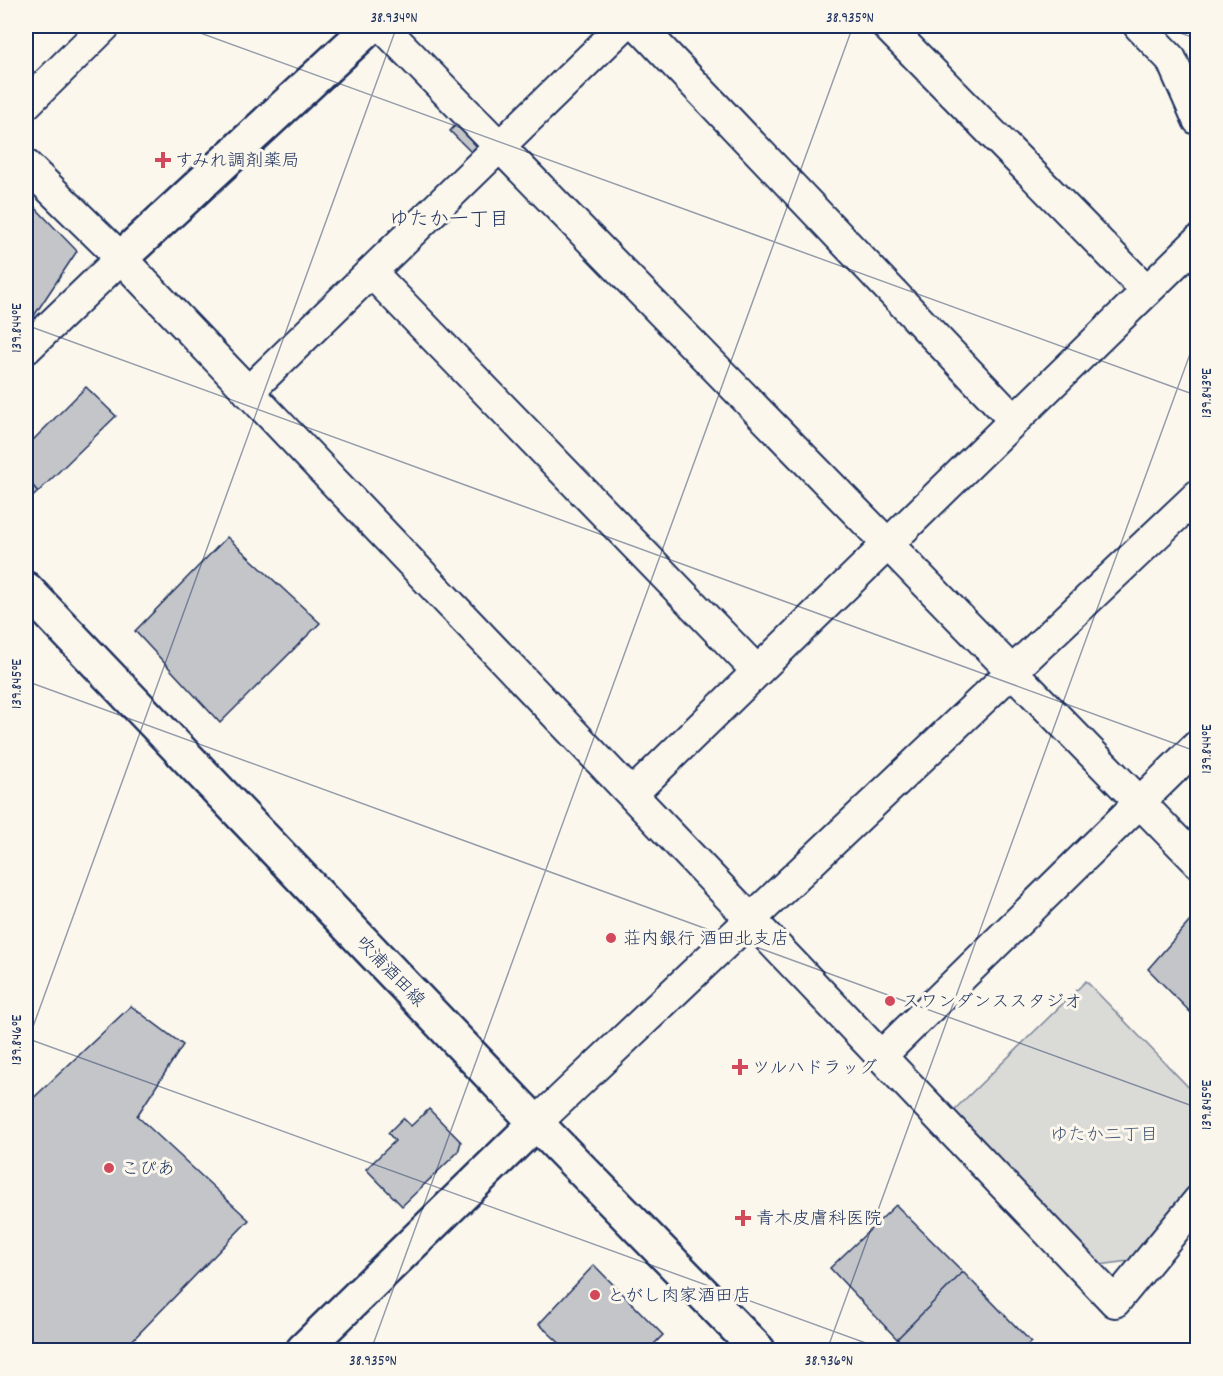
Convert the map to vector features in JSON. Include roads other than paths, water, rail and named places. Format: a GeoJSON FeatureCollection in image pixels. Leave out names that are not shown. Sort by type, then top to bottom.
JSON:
{"type":"FeatureCollection","features":[{"type":"Feature","properties":{"kind":"main road"},"geometry":{"type":"LineString","coordinates":[[121,258],[371,26]]}},
{"type":"Feature","properties":{"kind":"main road","name":"吹浦酒田線"},"geometry":{"type":"LineString","coordinates":[[26,589],[536,1123],[758,1350]]}},
{"type":"Feature","properties":{"kind":"main road"},"geometry":{"type":"LineString","coordinates":[[303,1350],[536,1123]]}},
{"type":"Feature","properties":{"kind":"street"},"geometry":{"type":"LineString","coordinates":[[26,104],[105,26]]}},
{"type":"Feature","properties":{"kind":"street"},"geometry":{"type":"LineString","coordinates":[[382,26],[1197,862]]}},
{"type":"Feature","properties":{"kind":"street"},"geometry":{"type":"LineString","coordinates":[[248,392],[623,26]]}},
{"type":"Feature","properties":{"kind":"street"},"geometry":{"type":"LineString","coordinates":[[639,26],[1014,420]]}},
{"type":"Feature","properties":{"kind":"street"},"geometry":{"type":"LineString","coordinates":[[887,26],[1147,291]]}},
{"type":"Feature","properties":{"kind":"street"},"geometry":{"type":"LineString","coordinates":[[1139,26],[1171,59],[1197,120]]}},
{"type":"Feature","properties":{"kind":"street"},"geometry":{"type":"LineString","coordinates":[[26,165],[121,258],[1115,1302],[1197,1201]]}},
{"type":"Feature","properties":{"kind":"street"},"geometry":{"type":"LineString","coordinates":[[632,794],[1197,241]]}},
{"type":"Feature","properties":{"kind":"street"},"geometry":{"type":"LineString","coordinates":[[26,349],[121,258]]}},
{"type":"Feature","properties":{"kind":"street"},"geometry":{"type":"LineString","coordinates":[[370,272],[758,671]]}},
{"type":"Feature","properties":{"kind":"street"},"geometry":{"type":"LineString","coordinates":[[536,1123],[1197,495]]}},
{"type":"Feature","properties":{"kind":"street"},"geometry":{"type":"LineString","coordinates":[[881,1056],[1197,745]]}},
{"type":"Feature","properties":{"kind":"place","name":"すみれ調剤薬局"},"geometry":{"type":"Point","coordinates":[163,160]}},
{"type":"Feature","properties":{"kind":"place","name":"荘内銀行 酒田北支店"},"geometry":{"type":"Point","coordinates":[611,938]}},
{"type":"Feature","properties":{"kind":"place","name":"スワンダンススタジオ"},"geometry":{"type":"Point","coordinates":[890,1001]}},
{"type":"Feature","properties":{"kind":"place","name":"ツルハドラッグ"},"geometry":{"type":"Point","coordinates":[740,1067]}},
{"type":"Feature","properties":{"kind":"place","name":"こぴあ"},"geometry":{"type":"Point","coordinates":[109,1168]}},
{"type":"Feature","properties":{"kind":"place","name":"青木皮膚科医院"},"geometry":{"type":"Point","coordinates":[743,1218]}},
{"type":"Feature","properties":{"kind":"place","name":"とがし肉家酒田店"},"geometry":{"type":"Point","coordinates":[595,1295]}},
{"type":"Feature","properties":{"kind":"district","name":"ゆたか一丁目"},"geometry":{"type":"Point","coordinates":[449,218]}},
{"type":"Feature","properties":{"kind":"park label","name":"ゆたか二丁目"},"geometry":{"type":"Point","coordinates":[1104,1134]}}]}
